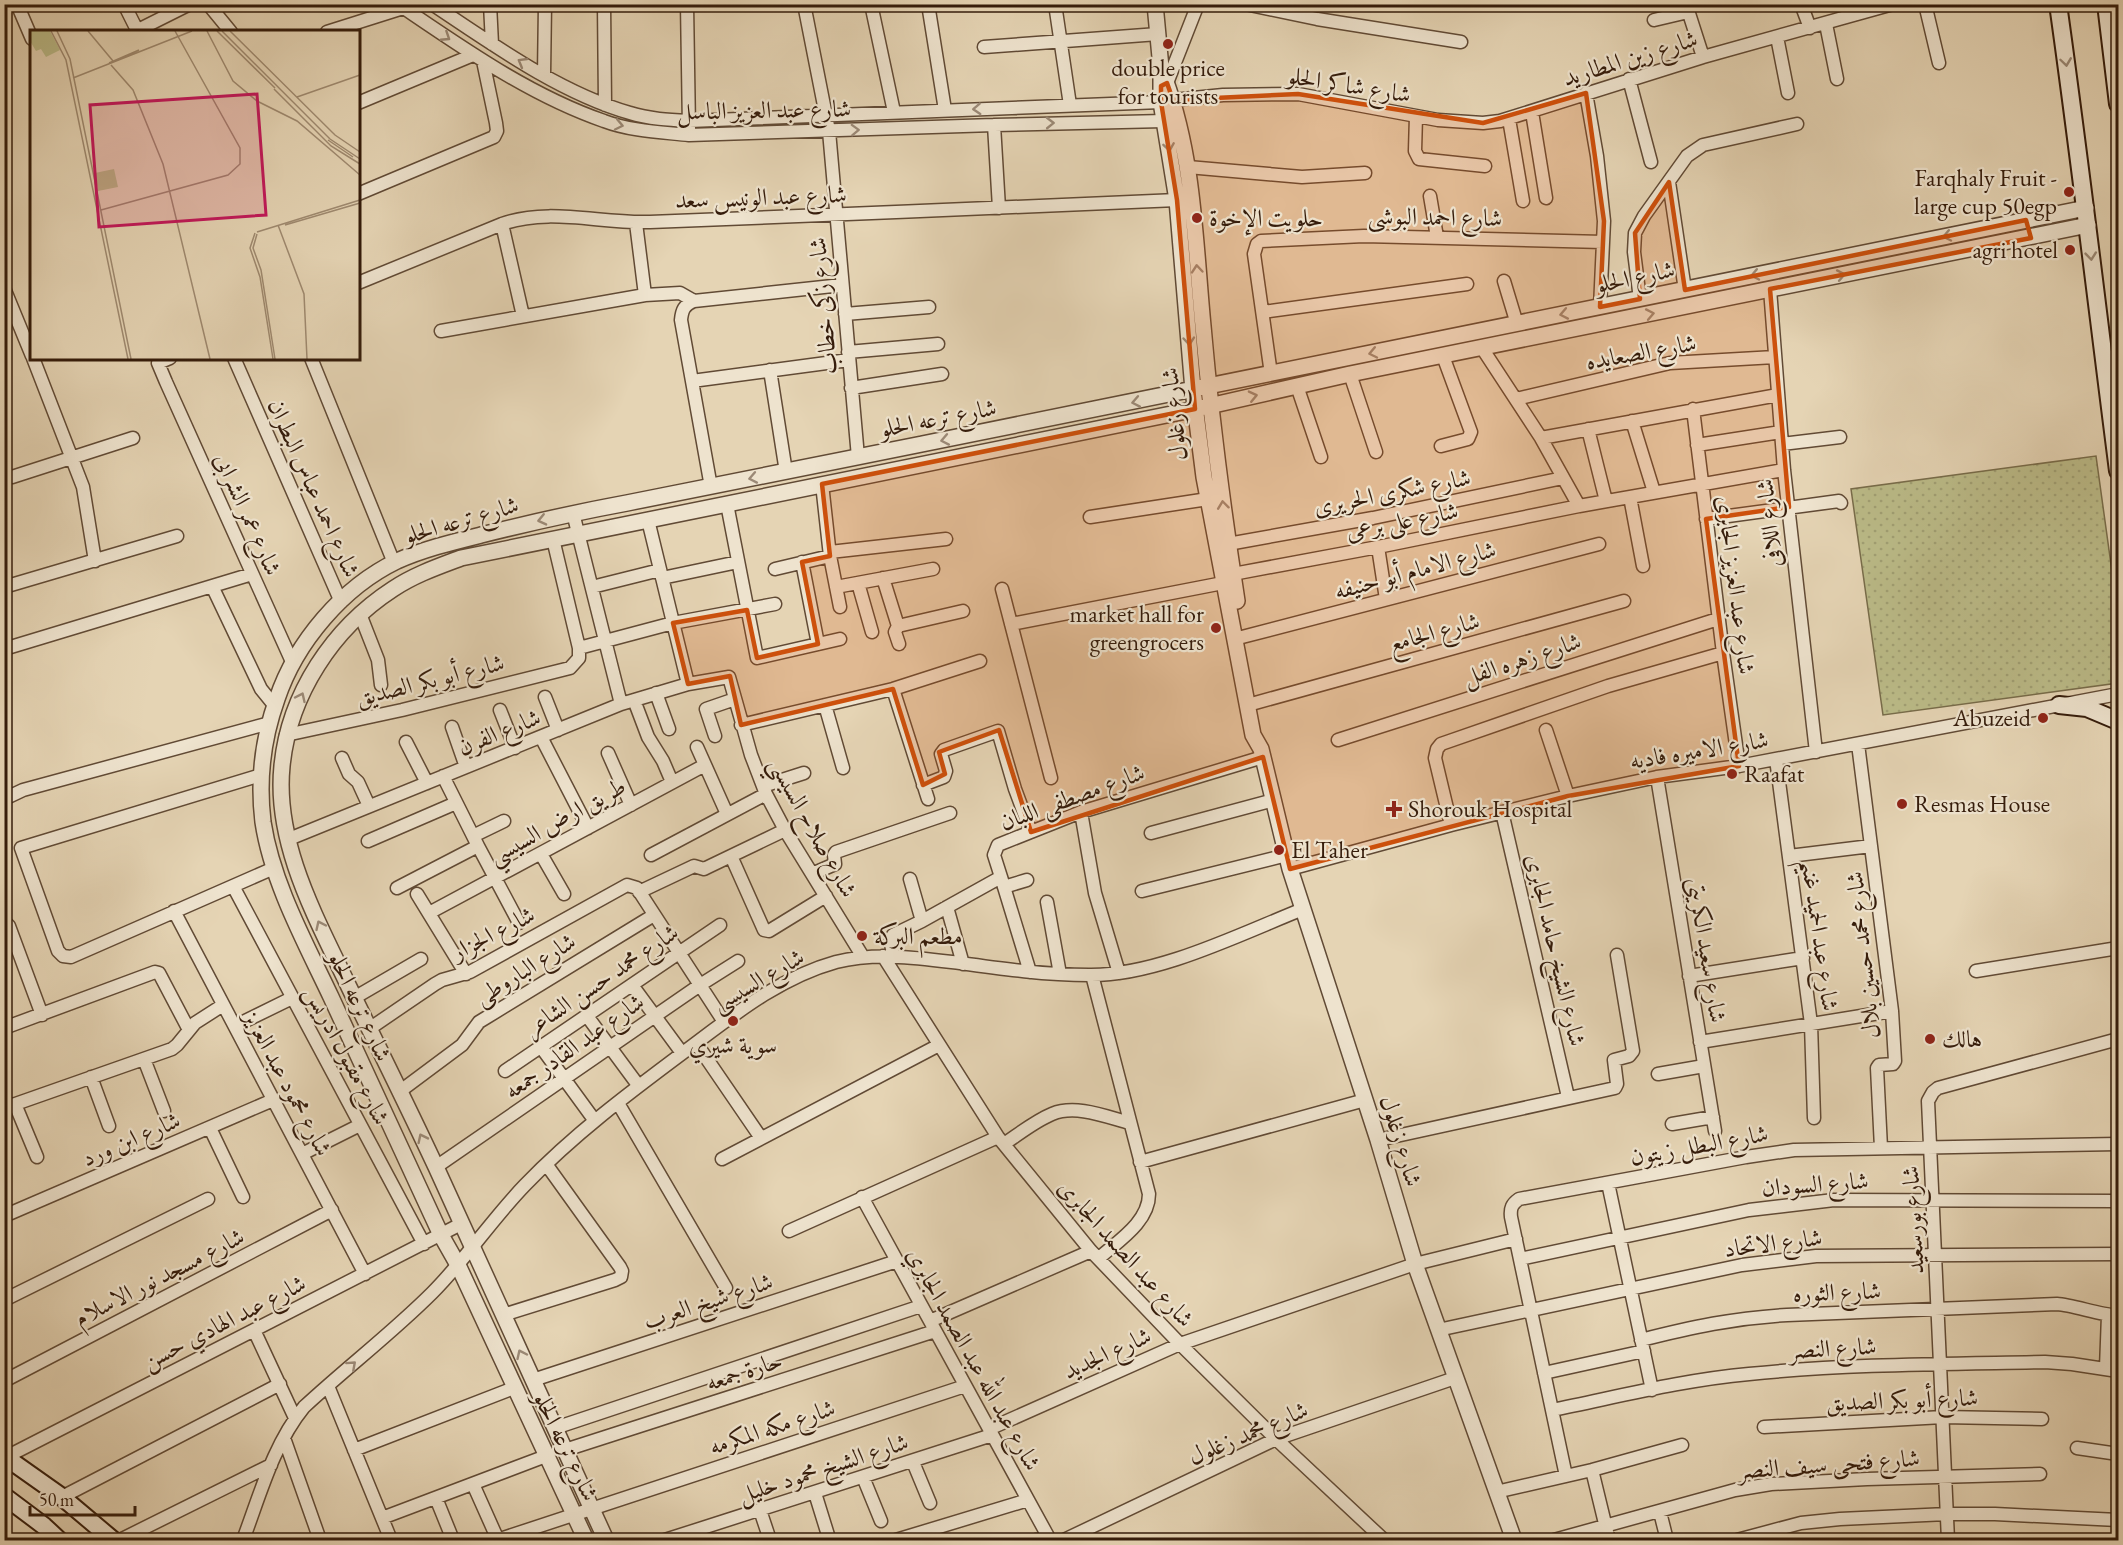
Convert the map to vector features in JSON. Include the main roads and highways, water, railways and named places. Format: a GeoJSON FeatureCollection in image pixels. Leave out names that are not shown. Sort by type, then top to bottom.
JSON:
{"type":"FeatureCollection","features":[{"type":"Feature","properties":{"kind":"main road"},"geometry":{"type":"LineString","coordinates":[[2058,4],[2118,471]]}},
{"type":"Feature","properties":{"kind":"main road"},"geometry":{"type":"LineString","coordinates":[[2106,4],[2118,104]]}},
{"type":"Feature","properties":{"kind":"main road"},"geometry":{"type":"LineString","coordinates":[[2060,705],[2087,708],[2118,721]]}},
{"type":"Feature","properties":{"kind":"main road"},"geometry":{"type":"LineString","coordinates":[[5,1456],[62,1497],[112,1540]]}},
{"type":"Feature","properties":{"kind":"main road"},"geometry":{"type":"LineString","coordinates":[[4,1496],[59,1540]]}},
{"type":"Feature","properties":{"kind":"place","name":"double price for tourists"},"geometry":{"type":"Point","coordinates":[1168,44]}},
{"type":"Feature","properties":{"kind":"place","name":"Farqhaly Fruit - large cup 50egp"},"geometry":{"type":"Point","coordinates":[2069,192]}},
{"type":"Feature","properties":{"kind":"place","name":"حلويت الإخوة"},"geometry":{"type":"Point","coordinates":[1197,218]}},
{"type":"Feature","properties":{"kind":"place","name":"agri hotel"},"geometry":{"type":"Point","coordinates":[2070,250]}},
{"type":"Feature","properties":{"kind":"place","name":"market hall for greengrocers"},"geometry":{"type":"Point","coordinates":[1216,628]}},
{"type":"Feature","properties":{"kind":"place","name":"Abuzeid"},"geometry":{"type":"Point","coordinates":[2043,718]}},
{"type":"Feature","properties":{"kind":"place","name":"Raafat"},"geometry":{"type":"Point","coordinates":[1732,774]}},
{"type":"Feature","properties":{"kind":"place","name":"Resmas House"},"geometry":{"type":"Point","coordinates":[1902,804]}},
{"type":"Feature","properties":{"kind":"place","name":"Shorouk Hospital"},"geometry":{"type":"Point","coordinates":[1394,809]}},
{"type":"Feature","properties":{"kind":"place","name":"El Taher"},"geometry":{"type":"Point","coordinates":[1279,850]}},
{"type":"Feature","properties":{"kind":"place","name":"مطعم البركة"},"geometry":{"type":"Point","coordinates":[862,936]}},
{"type":"Feature","properties":{"kind":"place","name":"سوية شيري"},"geometry":{"type":"Point","coordinates":[733,1021]}},
{"type":"Feature","properties":{"kind":"place","name":"هالك"},"geometry":{"type":"Point","coordinates":[1930,1039]}}]}
